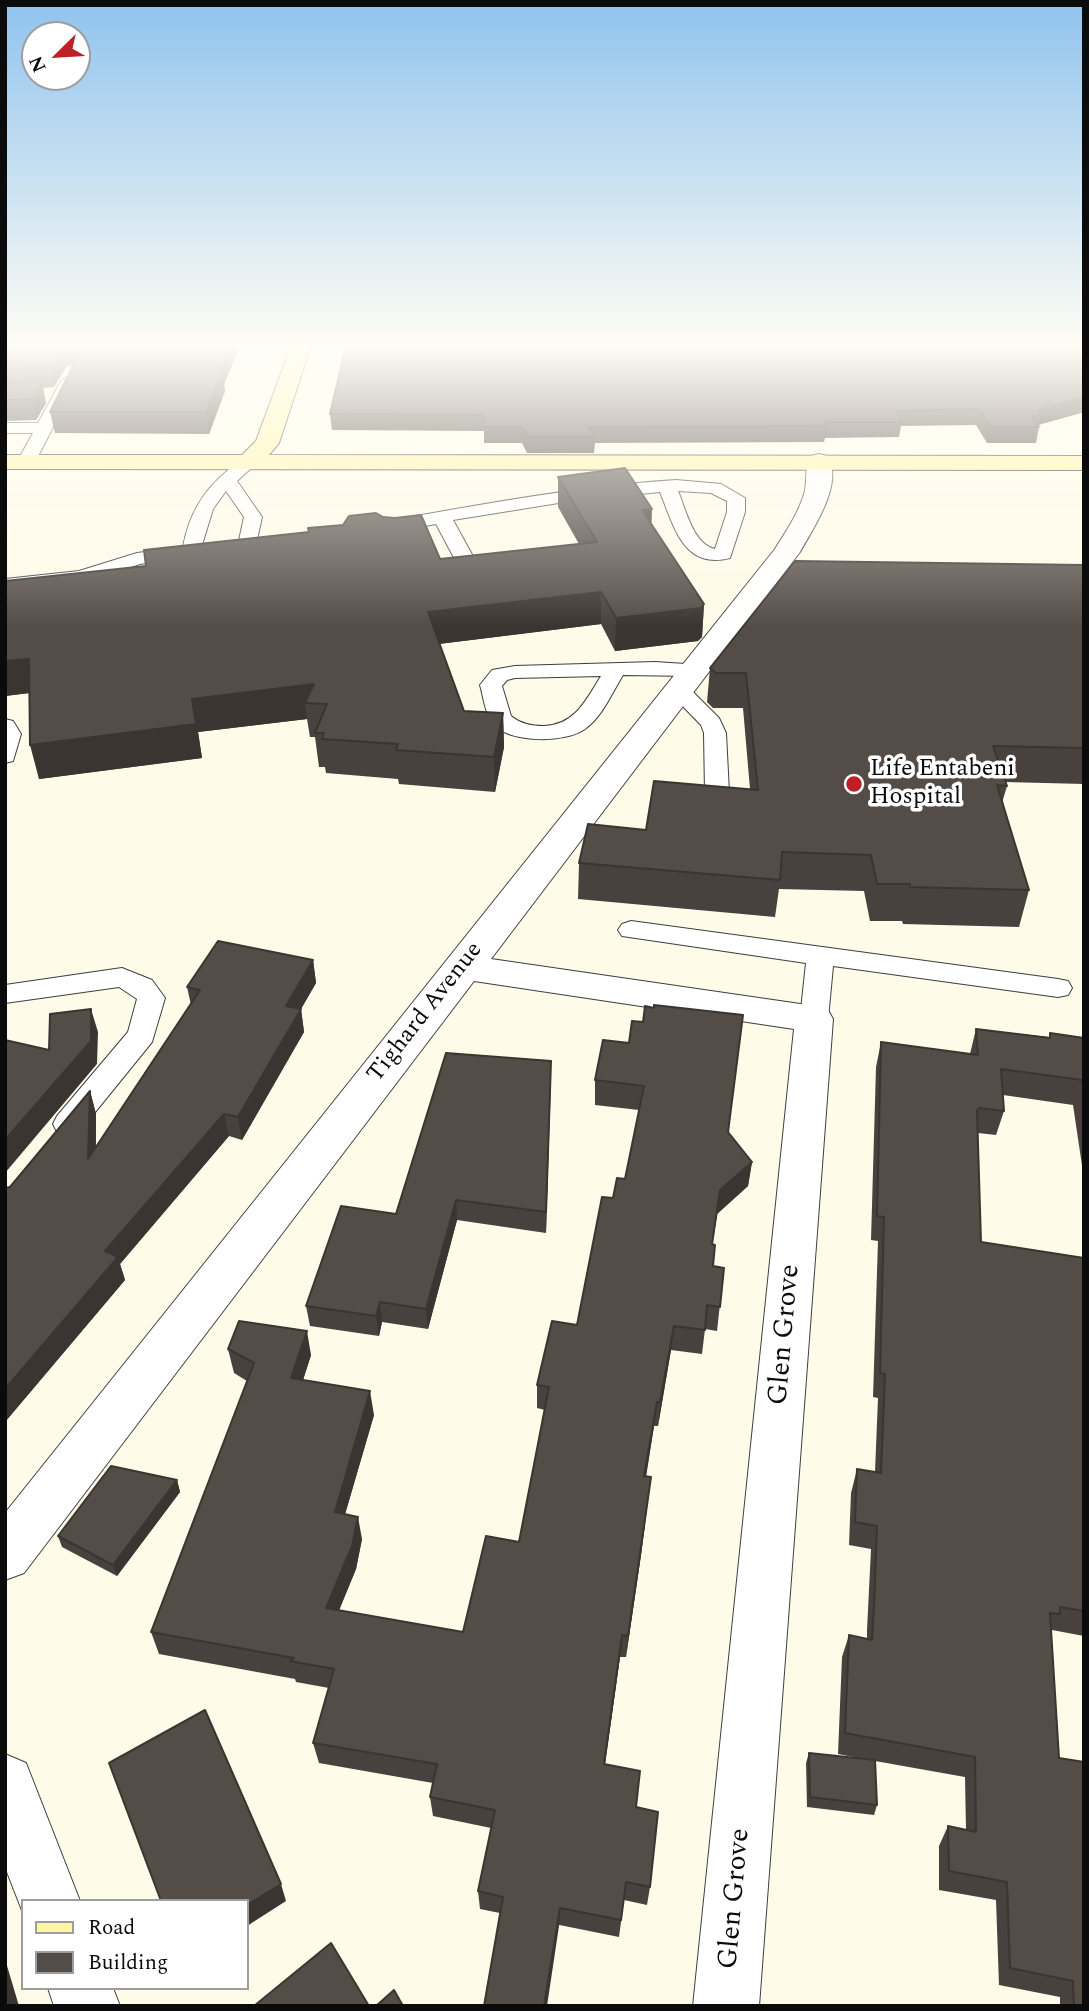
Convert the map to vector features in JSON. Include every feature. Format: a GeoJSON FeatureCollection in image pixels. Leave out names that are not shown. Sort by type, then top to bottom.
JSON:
{"type":"FeatureCollection","features":[{"type":"Feature","properties":{"kind":"street"},"geometry":{"type":"LineString","coordinates":[[250,461],[268,440]]}},
{"type":"Feature","properties":{"kind":"street","name":"Tighard Avenue"},"geometry":{"type":"LineString","coordinates":[[5,1555],[787,552],[820,489],[823,476],[820,461]]}},
{"type":"Feature","properties":{"kind":"street"},"geometry":{"type":"LineString","coordinates":[[15,462],[1084,463]]}},
{"type":"Feature","properties":{"kind":"street"},"geometry":{"type":"LineString","coordinates":[[461,967],[814,1019]]}},
{"type":"Feature","properties":{"kind":"street","name":"Glen Grove"},"geometry":{"type":"LineString","coordinates":[[726,2006],[814,1019]]}},
{"type":"Feature","properties":{"kind":"street"},"geometry":{"type":"LineString","coordinates":[[5,1784],[48,1899]]}},
{"type":"Feature","properties":{"kind":"lane"},"geometry":{"type":"LineString","coordinates":[[15,462],[34,440]]}},
{"type":"Feature","properties":{"kind":"lane"},"geometry":{"type":"LineString","coordinates":[[192,551],[196,523],[206,503],[250,461]]}},
{"type":"Feature","properties":{"kind":"lane"},"geometry":{"type":"LineString","coordinates":[[228,480],[253,517],[248,545]]}},
{"type":"Feature","properties":{"kind":"lane"},"geometry":{"type":"LineString","coordinates":[[372,529],[597,492],[667,486]]}},
{"type":"Feature","properties":{"kind":"lane"},"geometry":{"type":"LineString","coordinates":[[442,518],[470,569]]}},
{"type":"Feature","properties":{"kind":"lane"},"geometry":{"type":"LineString","coordinates":[[5,585],[81,577],[137,559],[272,543]]}},
{"type":"Feature","properties":{"kind":"lane"},"geometry":{"type":"LineString","coordinates":[[616,669],[579,723],[555,733],[539,733],[505,724],[491,685],[500,675],[515,672],[616,669],[686,680],[715,733],[717,793]]}},
{"type":"Feature","properties":{"kind":"lane"},"geometry":{"type":"LineString","coordinates":[[5,726],[10,734],[5,756]]}},
{"type":"Feature","properties":{"kind":"lane"},"geometry":{"type":"LineString","coordinates":[[631,930],[1058,988]]}},
{"type":"Feature","properties":{"kind":"lane"},"geometry":{"type":"LineString","coordinates":[[814,1019],[820,956]]}},
{"type":"Feature","properties":{"kind":"lane"},"geometry":{"type":"LineString","coordinates":[[5,994],[122,977],[142,987],[151,998],[142,1035],[48,1148]]}},
{"type":"Feature","properties":{"kind":"building"},"geometry":{"type":"Polygon","coordinates":[[[625,468],[652,509],[642,510],[704,604],[701,608],[616,618],[601,592],[428,612],[464,711],[503,713],[494,757],[396,750],[398,744],[322,739],[324,733],[315,733],[327,704],[305,703],[314,684],[192,699],[196,724],[30,745],[29,659],[5,661],[5,581],[146,566],[144,550],[309,532],[308,528],[343,525],[349,516],[376,513],[395,518],[421,515],[440,559],[597,542],[558,477],[625,468]]]}},
{"type":"Feature","properties":{"kind":"building"},"geometry":{"type":"Polygon","coordinates":[[[795,561],[1084,565],[1084,748],[993,746],[1007,786],[997,785],[1029,890],[877,884],[871,855],[782,852],[780,880],[579,863],[588,824],[646,830],[654,781],[758,790],[746,673],[716,673],[710,668],[795,561]]]}},
{"type":"Feature","properties":{"kind":"building"},"geometry":{"type":"Polygon","coordinates":[[[218,941],[313,960],[286,1006],[301,1009],[238,1117],[224,1114],[105,1251],[118,1257],[5,1389],[5,1188],[10,1187],[90,1091],[88,1159],[200,990],[187,987],[218,941]]]}},
{"type":"Feature","properties":{"kind":"building"},"geometry":{"type":"Polygon","coordinates":[[[654,1005],[743,1015],[728,1132],[752,1162],[720,1190],[712,1244],[715,1245],[713,1266],[724,1268],[720,1307],[707,1305],[705,1330],[674,1326],[644,1476],[651,1477],[628,1636],[622,1635],[604,1764],[640,1771],[636,1807],[658,1812],[650,1887],[626,1882],[621,1920],[560,1908],[544,2006],[484,2006],[503,1897],[478,1891],[495,1810],[430,1797],[437,1764],[313,1743],[334,1669],[290,1661],[294,1658],[151,1632],[254,1363],[228,1349],[239,1321],[307,1331],[291,1378],[370,1391],[335,1512],[358,1517],[352,1546],[326,1608],[463,1632],[486,1536],[519,1542],[549,1387],[537,1385],[552,1321],[577,1325],[602,1197],[613,1198],[617,1178],[625,1179],[644,1086],[595,1080],[603,1040],[629,1043],[632,1021],[643,1022],[645,1006],[654,1008],[654,1005]]]}},
{"type":"Feature","properties":{"kind":"building"},"geometry":{"type":"Polygon","coordinates":[[[91,1009],[91,1041],[5,1140],[5,1040],[49,1050],[50,1014],[91,1009]]]}},
{"type":"Feature","properties":{"kind":"building"},"geometry":{"type":"Polygon","coordinates":[[[976,1029],[1050,1038],[1050,1033],[1084,1038],[1084,1094],[1082,1080],[1001,1069],[1004,1111],[979,1108],[977,1111],[981,1242],[1084,1258],[1084,1611],[1060,1607],[1060,1614],[1050,1613],[1059,1758],[1084,1762],[1084,2006],[1074,2006],[1073,1981],[1010,1968],[1007,1882],[949,1871],[948,1826],[976,1832],[975,1757],[845,1733],[849,1635],[872,1640],[874,1608],[877,1526],[855,1522],[857,1469],[881,1473],[885,1374],[880,1373],[884,1217],[877,1216],[881,1042],[978,1055],[976,1029]]]}},
{"type":"Feature","properties":{"kind":"building"},"geometry":{"type":"Polygon","coordinates":[[[446,1053],[551,1061],[546,1212],[456,1200],[426,1309],[380,1302],[376,1316],[306,1306],[341,1206],[396,1214],[446,1053]]]}},
{"type":"Feature","properties":{"kind":"building"},"geometry":{"type":"Polygon","coordinates":[[[111,1466],[177,1480],[113,1565],[58,1536],[111,1466]]]}},
{"type":"Feature","properties":{"kind":"building"},"geometry":{"type":"Polygon","coordinates":[[[205,1710],[281,1884],[248,1904],[248,1899],[160,1899],[109,1763],[205,1710]]]}},
{"type":"Feature","properties":{"kind":"building"},"geometry":{"type":"Polygon","coordinates":[[[809,1753],[875,1760],[877,1805],[810,1797],[809,1753]]]}},
{"type":"Feature","properties":{"kind":"building"},"geometry":{"type":"Polygon","coordinates":[[[331,1943],[369,2006],[254,2006],[331,1943]]]}},
{"type":"Feature","properties":{"kind":"building"},"geometry":{"type":"Polygon","coordinates":[[[394,1990],[403,2006],[376,2006],[394,1990]]]}},
{"type":"Feature","properties":{"kind":"place","name":"Life Entabeni Hospital"},"geometry":{"type":"Point","coordinates":[854,784]}}]}
